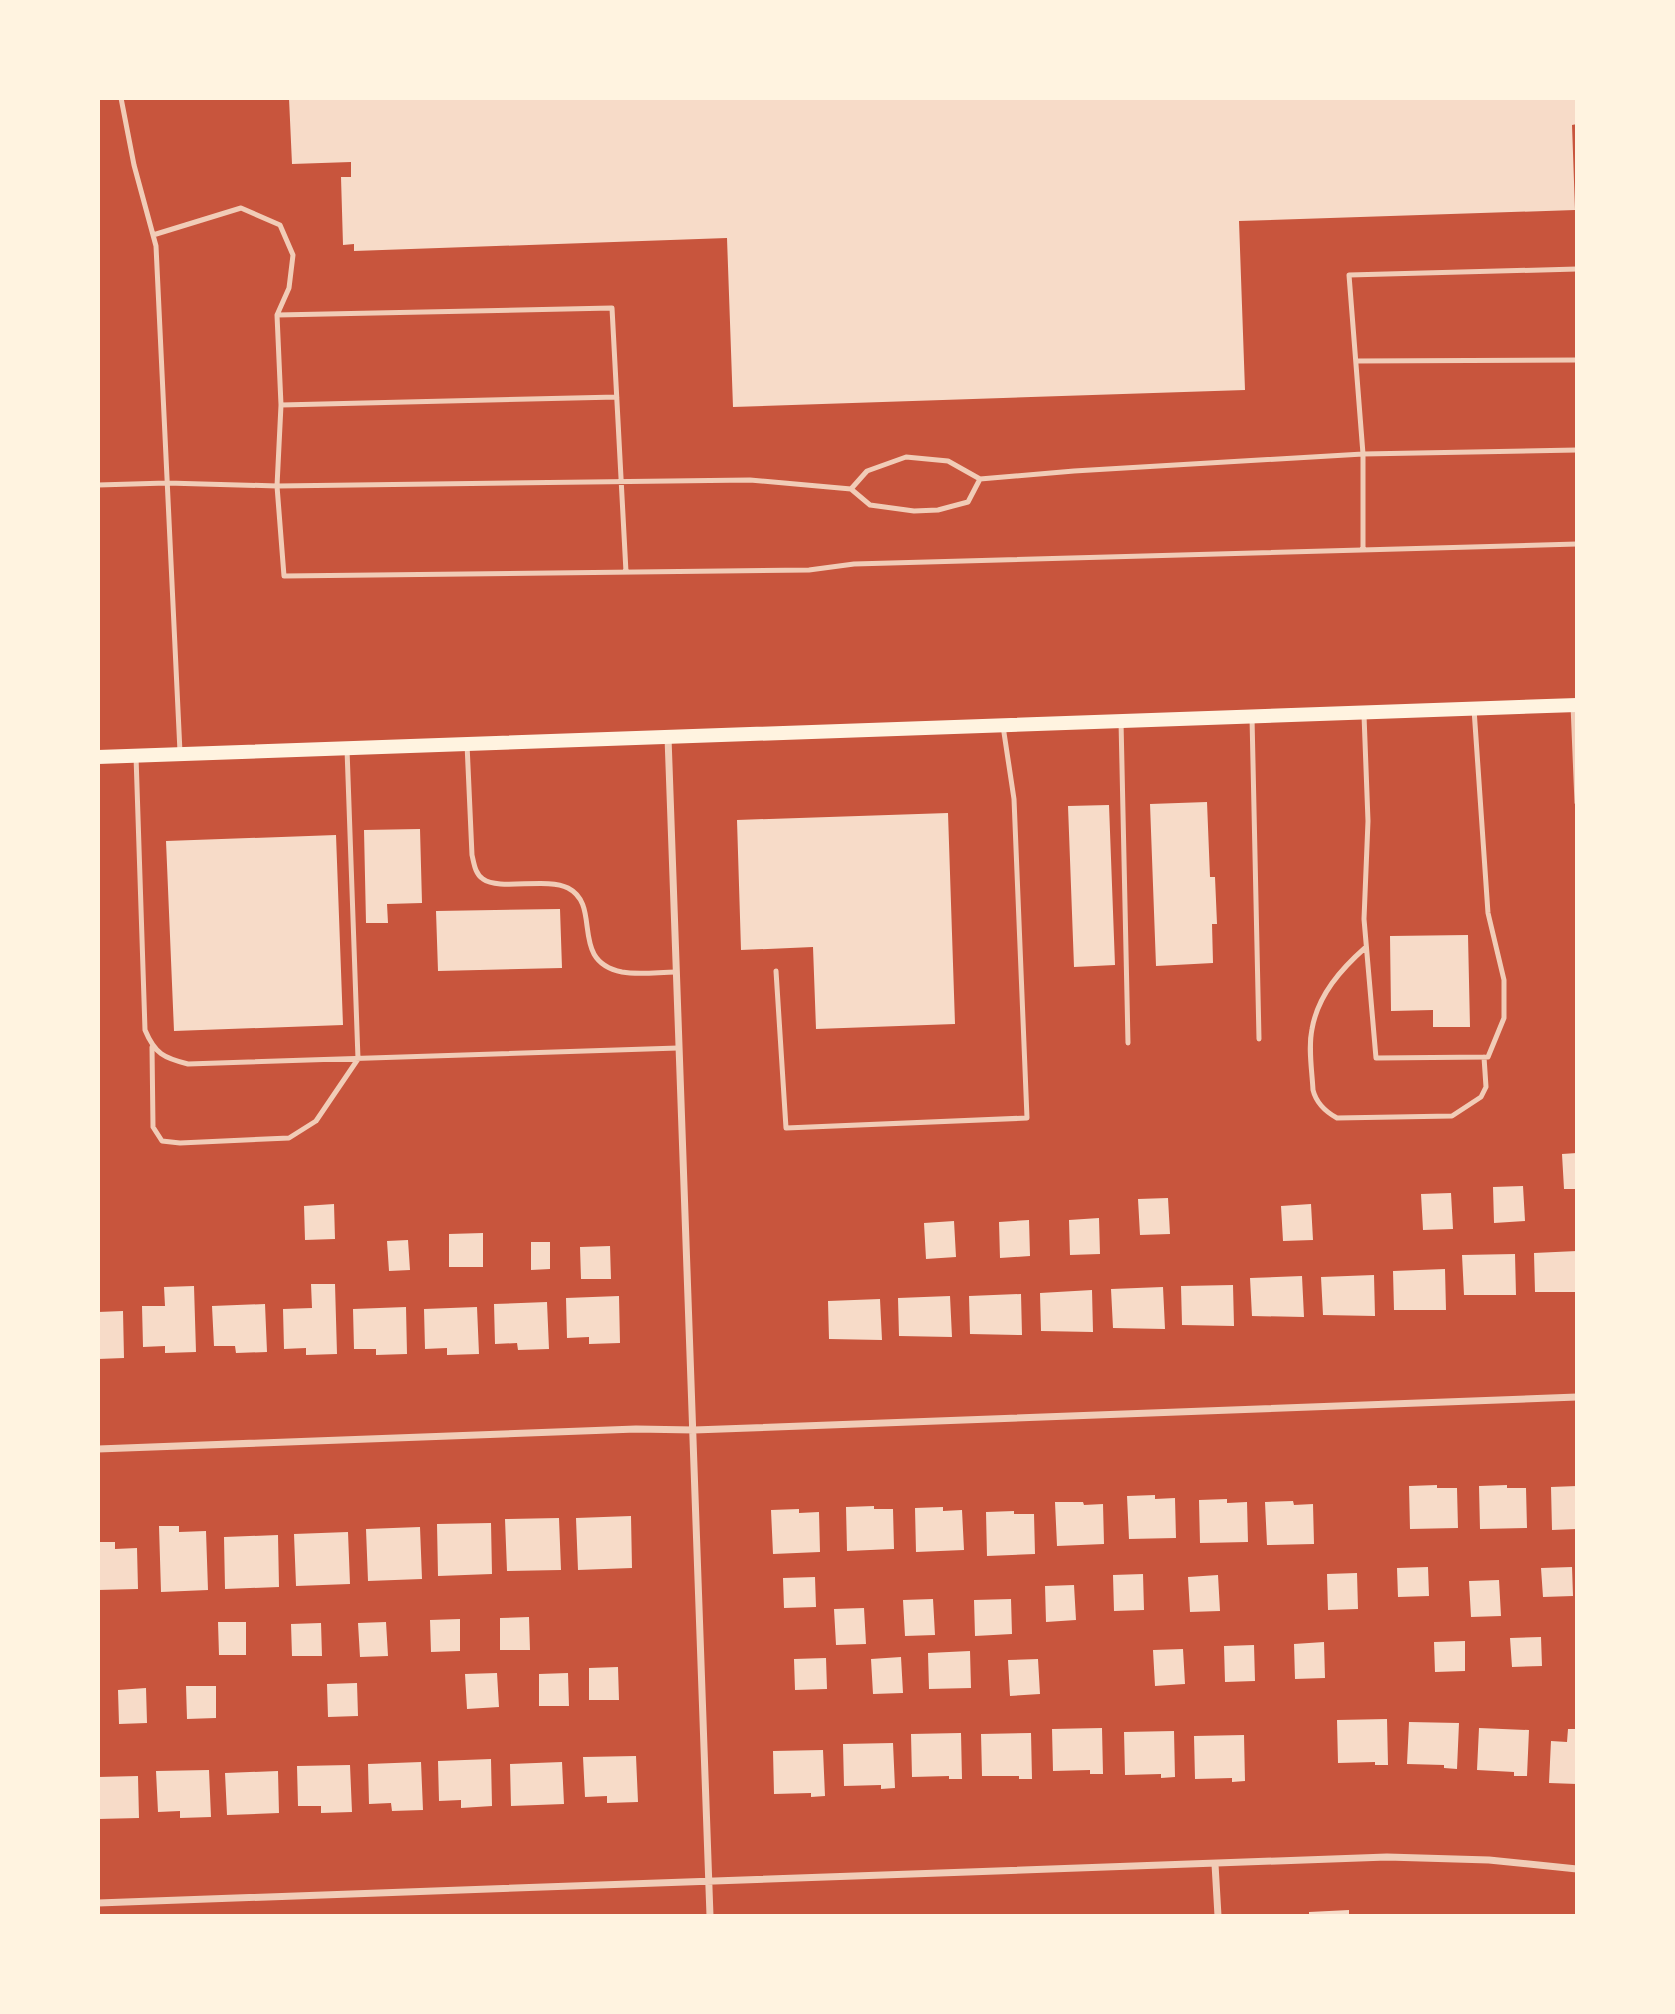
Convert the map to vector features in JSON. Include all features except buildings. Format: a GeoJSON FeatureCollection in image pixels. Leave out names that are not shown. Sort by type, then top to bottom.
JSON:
{"type":"FeatureCollection","features":[{"type":"Feature","properties":{"kind":"main road"},"geometry":{"type":"LineString","coordinates":[[98,757],[1575,705]]}},
{"type":"Feature","properties":{"kind":"street"},"geometry":{"type":"LineString","coordinates":[[668,737],[710,1916]]}},
{"type":"Feature","properties":{"kind":"street"},"geometry":{"type":"LineString","coordinates":[[98,1449],[1577,1397]]}},
{"type":"Feature","properties":{"kind":"street"},"geometry":{"type":"LineString","coordinates":[[98,1903],[1438,1857],[1577,1868]]}},
{"type":"Feature","properties":{"kind":"street"},"geometry":{"type":"LineString","coordinates":[[1215,1864],[1218,1916]]}},
{"type":"Feature","properties":{"kind":"lane"},"geometry":{"type":"LineString","coordinates":[[121,98],[134,165],[156,246],[180,754]]}},
{"type":"Feature","properties":{"kind":"lane"},"geometry":{"type":"LineString","coordinates":[[153,235],[241,208],[280,225],[293,255],[289,288],[277,315],[281,405],[277,486],[284,576],[808,570],[854,564],[1577,544]]}},
{"type":"Feature","properties":{"kind":"lane"},"geometry":{"type":"LineString","coordinates":[[1363,551],[1363,454],[1349,275],[1577,269]]}},
{"type":"Feature","properties":{"kind":"lane"},"geometry":{"type":"LineString","coordinates":[[277,315],[612,308],[626,572]]}},
{"type":"Feature","properties":{"kind":"lane"},"geometry":{"type":"LineString","coordinates":[[1356,362],[1577,360]]}},
{"type":"Feature","properties":{"kind":"lane"},"geometry":{"type":"LineString","coordinates":[[281,405],[617,397]]}},
{"type":"Feature","properties":{"kind":"lane"},"geometry":{"type":"LineString","coordinates":[[851,489],[867,471],[906,457],[948,461],[980,479],[1363,454],[1577,450]]}},
{"type":"Feature","properties":{"kind":"lane"},"geometry":{"type":"LineString","coordinates":[[98,485],[167,483],[277,486],[750,480],[851,489],[870,505],[914,511],[938,510],[968,502],[980,479]]}},
{"type":"Feature","properties":{"kind":"lane"},"geometry":{"type":"LineString","coordinates":[[1575,705],[1577,803]]}},
{"type":"Feature","properties":{"kind":"lane"},"geometry":{"type":"LineString","coordinates":[[1364,713],[1368,821],[1364,919],[1376,1058],[1488,1057],[1504,1018],[1504,981],[1488,913],[1474,709]]}},
{"type":"Feature","properties":{"kind":"lane"},"geometry":{"type":"LineString","coordinates":[[1252,717],[1259,1039]]}},
{"type":"Feature","properties":{"kind":"lane"},"geometry":{"type":"LineString","coordinates":[[1121,722],[1128,1043]]}},
{"type":"Feature","properties":{"kind":"lane"},"geometry":{"type":"LineString","coordinates":[[776,971],[786,1128],[1027,1118],[1014,799],[1003,726]]}},
{"type":"Feature","properties":{"kind":"lane"},"geometry":{"type":"LineString","coordinates":[[467,744],[472,855],[476,870],[483,880],[495,883],[564,886],[577,893],[585,907],[588,941],[596,957],[621,972],[676,972]]}},
{"type":"Feature","properties":{"kind":"lane"},"geometry":{"type":"LineString","coordinates":[[136,756],[145,1030],[152,1047],[153,1127],[162,1141],[180,1143],[289,1138],[316,1121],[358,1059],[346,749]]}},
{"type":"Feature","properties":{"kind":"lane"},"geometry":{"type":"LineString","coordinates":[[1366,947],[1324,993],[1311,1030],[1314,1096],[1327,1112],[1337,1118],[1452,1116],[1481,1097],[1486,1087],[1485,1057]]}},
{"type":"Feature","properties":{"kind":"lane"},"geometry":{"type":"LineString","coordinates":[[152,1047],[167,1059],[188,1064],[678,1048]]}}]}
